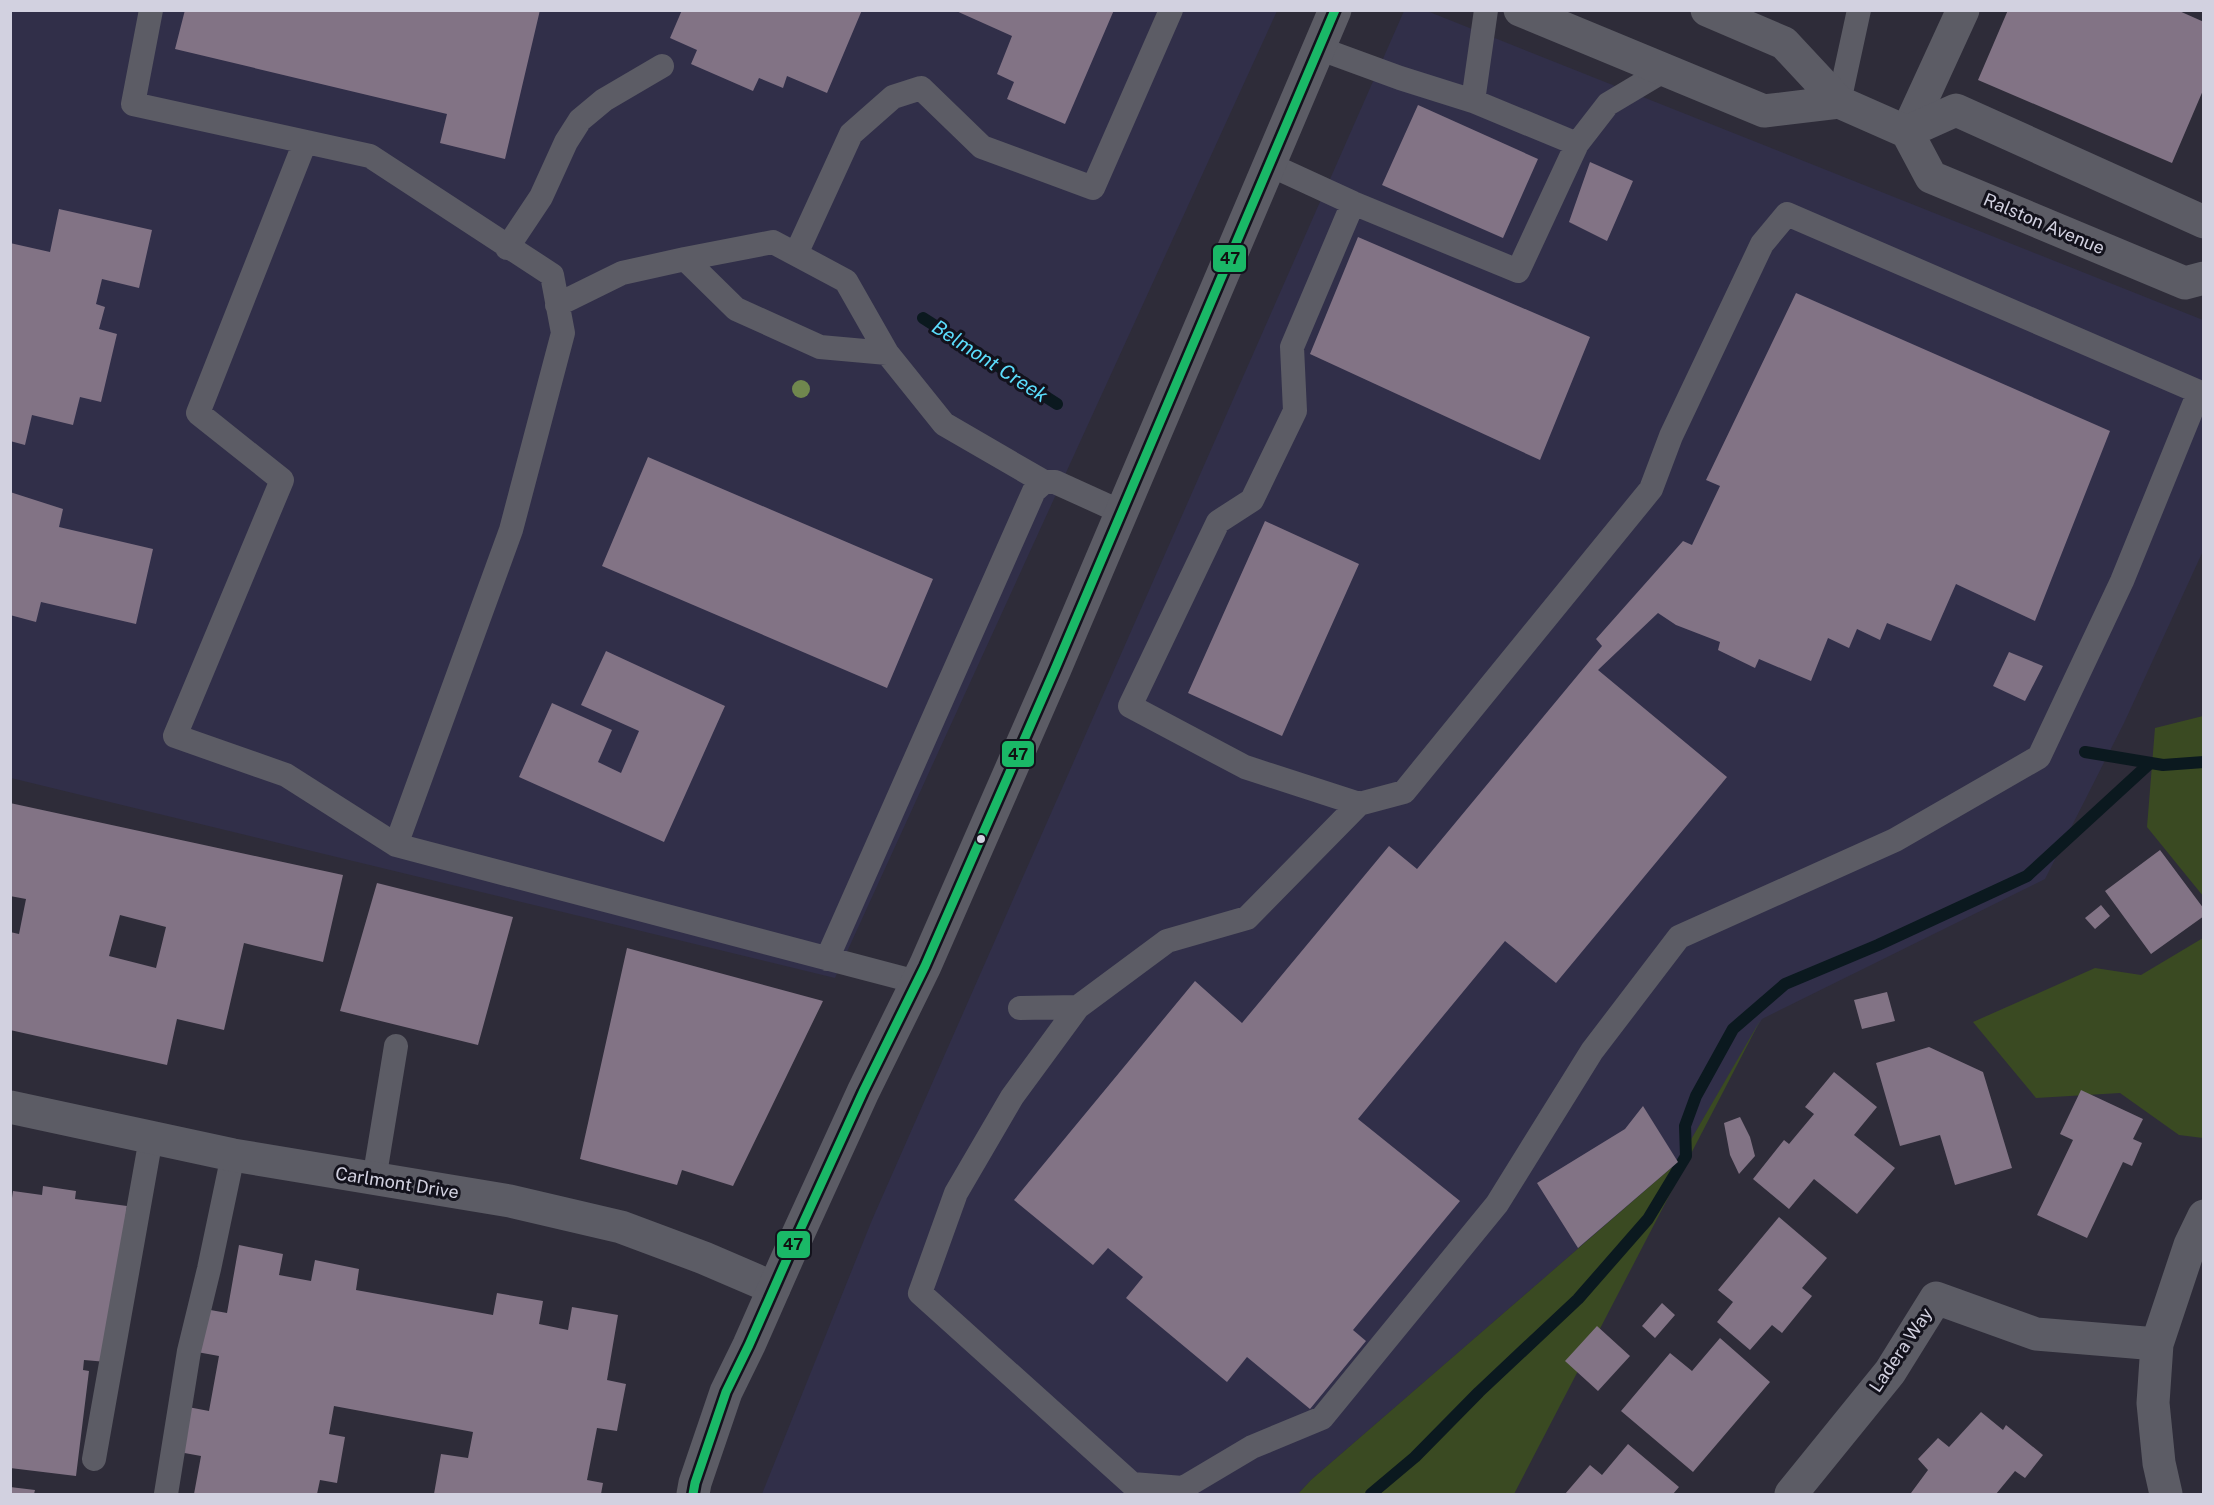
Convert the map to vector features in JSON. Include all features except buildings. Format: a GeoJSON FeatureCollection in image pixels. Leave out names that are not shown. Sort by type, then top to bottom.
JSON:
{"type":"FeatureCollection","features":[{"type":"Feature","properties":{"kind":"main road"},"geometry":{"type":"LineString","coordinates":[[693,1494],[694,1483],[726,1392],[863,1092],[918,982],[1052,677],[1335,10]]}},
{"type":"Feature","properties":{"kind":"main road"},"geometry":{"type":"LineString","coordinates":[[1520,10],[1764,111],[1839,102]]}},
{"type":"Feature","properties":{"kind":"main road"},"geometry":{"type":"LineString","coordinates":[[1707,10],[1784,43],[1839,102],[1907,132],[1956,110],[2204,222]]}},
{"type":"Feature","properties":{"kind":"main road"},"geometry":{"type":"LineString","coordinates":[[1907,132],[1960,11]]}},
{"type":"Feature","properties":{"kind":"main road","name":"Ralston Avenue"},"geometry":{"type":"LineString","coordinates":[[1907,132],[1931,177],[2185,283],[2204,278]]}},
{"type":"Feature","properties":{"kind":"main road","name":"Carlmont Drive"},"geometry":{"type":"LineString","coordinates":[[10,1107],[233,1155],[510,1201],[621,1227],[704,1258],[774,1288]]}},
{"type":"Feature","properties":{"kind":"main road"},"geometry":{"type":"LineString","coordinates":[[2166,1494],[2159,1463],[2153,1403],[2157,1344],[2190,1245],[2204,1216]]}},
{"type":"Feature","properties":{"kind":"main road","name":"Ladera Way"},"geometry":{"type":"LineString","coordinates":[[1791,1494],[1890,1372],[1936,1298],[2036,1334],[2157,1344]]}},
{"type":"Feature","properties":{"kind":"lane"},"geometry":{"type":"LineString","coordinates":[[151,10],[134,104],[370,156],[507,248],[552,275],[563,333],[510,530],[396,845]]}},
{"type":"Feature","properties":{"kind":"lane"},"geometry":{"type":"LineString","coordinates":[[796,254],[851,134],[893,97],[921,88],[982,147],[1093,188],[1171,10]]}},
{"type":"Feature","properties":{"kind":"lane"},"geometry":{"type":"LineString","coordinates":[[1473,101],[1486,10]]}},
{"type":"Feature","properties":{"kind":"lane"},"geometry":{"type":"LineString","coordinates":[[1839,102],[1859,10]]}},
{"type":"Feature","properties":{"kind":"lane"},"geometry":{"type":"LineString","coordinates":[[1318,48],[1400,78],[1473,101],[1577,144]]}},
{"type":"Feature","properties":{"kind":"lane"},"geometry":{"type":"LineString","coordinates":[[507,248],[541,197],[566,142],[580,120],[604,100],[662,66]]}},
{"type":"Feature","properties":{"kind":"lane"},"geometry":{"type":"LineString","coordinates":[[1268,164],[1353,203],[1518,271],[1577,144],[1608,104],[1665,70]]}},
{"type":"Feature","properties":{"kind":"lane"},"geometry":{"type":"LineString","coordinates":[[305,142],[198,413],[282,480],[175,736],[286,775],[396,845],[918,982]]}},
{"type":"Feature","properties":{"kind":"lane"},"geometry":{"type":"LineString","coordinates":[[1353,203],[1292,347],[1295,411],[1252,500],[1218,522],[1130,706],[1245,767],[1359,804]]}},
{"type":"Feature","properties":{"kind":"lane"},"geometry":{"type":"LineString","coordinates":[[1787,214],[2199,392],[2122,581],[2038,757],[1895,840],[1679,937],[1592,1051],[1497,1204],[1322,1418],[1252,1447],[1183,1488],[1131,1484],[920,1293],[956,1193],[1012,1097],[1078,1007],[1167,941],[1247,918],[1359,804],[1404,792],[1651,489],[1671,436],[1762,244],[1787,214]]}},
{"type":"Feature","properties":{"kind":"lane"},"geometry":{"type":"LineString","coordinates":[[558,305],[622,273],[773,242],[846,281],[887,353],[944,424],[1044,482],[1055,482],[1121,512]]}},
{"type":"Feature","properties":{"kind":"lane"},"geometry":{"type":"LineString","coordinates":[[685,259],[736,309],[820,347],[887,353]]}},
{"type":"Feature","properties":{"kind":"lane"},"geometry":{"type":"LineString","coordinates":[[827,959],[1034,491],[1044,482]]}},
{"type":"Feature","properties":{"kind":"lane"},"geometry":{"type":"LineString","coordinates":[[1020,1008],[1078,1007]]}},
{"type":"Feature","properties":{"kind":"lane"},"geometry":{"type":"LineString","coordinates":[[374,1180],[396,1046]]}},
{"type":"Feature","properties":{"kind":"lane"},"geometry":{"type":"LineString","coordinates":[[94,1459],[151,1138]]}},
{"type":"Feature","properties":{"kind":"lane"},"geometry":{"type":"LineString","coordinates":[[166,1494],[189,1351],[212,1257],[233,1155]]}},
{"type":"Feature","properties":{"kind":"shaded area"},"geometry":{"type":"Polygon","coordinates":[[[11,11],[1277,11],[835,978],[11,778],[11,11]]]}},
{"type":"Feature","properties":{"kind":"shaded area"},"geometry":{"type":"Polygon","coordinates":[[[1404,11],[1427,11],[2203,320],[2203,551],[2124,723],[2045,879],[1762,1019],[1678,1162],[1311,1480],[1298,1494],[762,1494],[872,1220],[1404,11]]]}},
{"type":"Feature","properties":{"kind":"green space"},"geometry":{"type":"Polygon","coordinates":[[[2204,716],[2203,896],[2147,827],[2155,728],[2204,716]]]}},
{"type":"Feature","properties":{"kind":"green space"},"geometry":{"type":"Polygon","coordinates":[[[2203,938],[2203,1138],[2179,1135],[2120,1093],[2036,1098],[1973,1022],[2095,968],[2141,975],[2203,938]]]}},
{"type":"Feature","properties":{"kind":"green space"},"geometry":{"type":"Polygon","coordinates":[[[1761,1019],[1514,1494],[1298,1494],[1311,1480],[1678,1162],[1761,1019]]]}},
{"type":"Feature","properties":{"kind":"waterway","name":"Belmont Creek"},"geometry":{"type":"LineString","coordinates":[[923,318],[1057,404]]}},
{"type":"Feature","properties":{"kind":"waterway","name":"Belmont Creek"},"geometry":{"type":"LineString","coordinates":[[2085,752],[2163,765],[2204,762]]}},
{"type":"Feature","properties":{"kind":"waterway"},"geometry":{"type":"LineString","coordinates":[[1371,1494],[1415,1457],[1479,1392],[1578,1299],[1648,1219],[1686,1156],[1685,1126],[1696,1096],[1733,1029],[1785,984],[1878,945],[2027,876],[2150,763]]}},
{"type":"Feature","properties":{"kind":"transit line","name":"47"},"geometry":{"type":"LineString","coordinates":[[693,1494],[726,1392],[863,1092],[925,966],[1055,669],[1335,10]]}}]}
